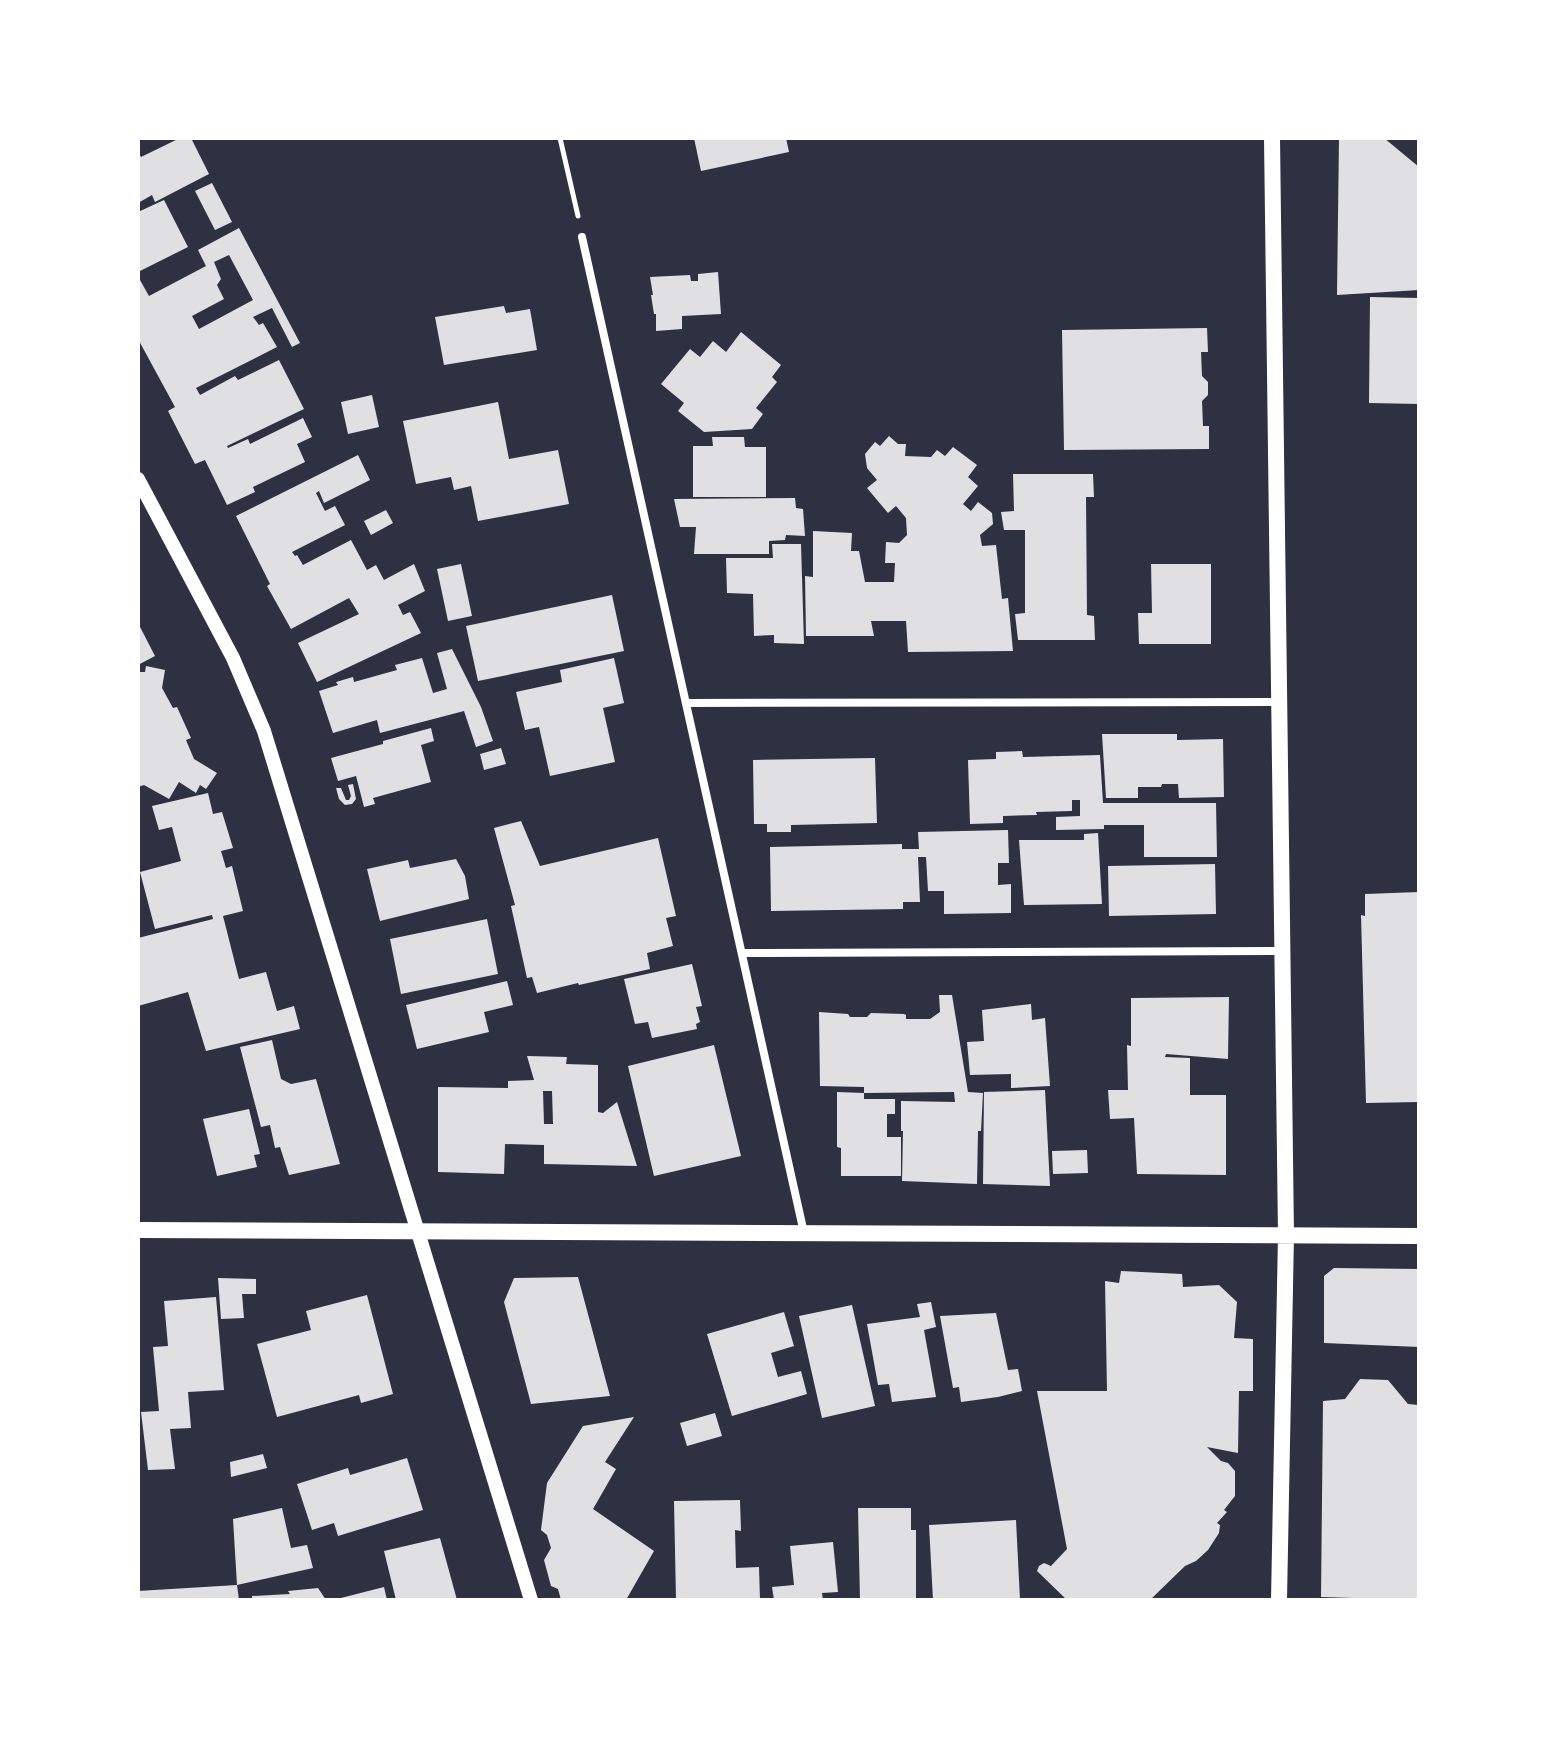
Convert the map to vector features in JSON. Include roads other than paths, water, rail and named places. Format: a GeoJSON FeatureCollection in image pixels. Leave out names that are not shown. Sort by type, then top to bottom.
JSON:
{"type":"FeatureCollection","features":[{"type":"Feature","properties":{"kind":"main road"},"geometry":{"type":"LineString","coordinates":[[1272,138],[1286,1235],[1279,1600]]}},
{"type":"Feature","properties":{"kind":"main road"},"geometry":{"type":"LineString","coordinates":[[138,1230],[1419,1236]]}},
{"type":"Feature","properties":{"kind":"street"},"geometry":{"type":"LineString","coordinates":[[582,237],[804,1233]]}},
{"type":"Feature","properties":{"kind":"street"},"geometry":{"type":"LineString","coordinates":[[138,479],[233,658],[264,731],[531,1600]]}},
{"type":"Feature","properties":{"kind":"street"},"geometry":{"type":"LineString","coordinates":[[686,703],[1279,702]]}},
{"type":"Feature","properties":{"kind":"street"},"geometry":{"type":"LineString","coordinates":[[742,953],[1283,951]]}}]}
